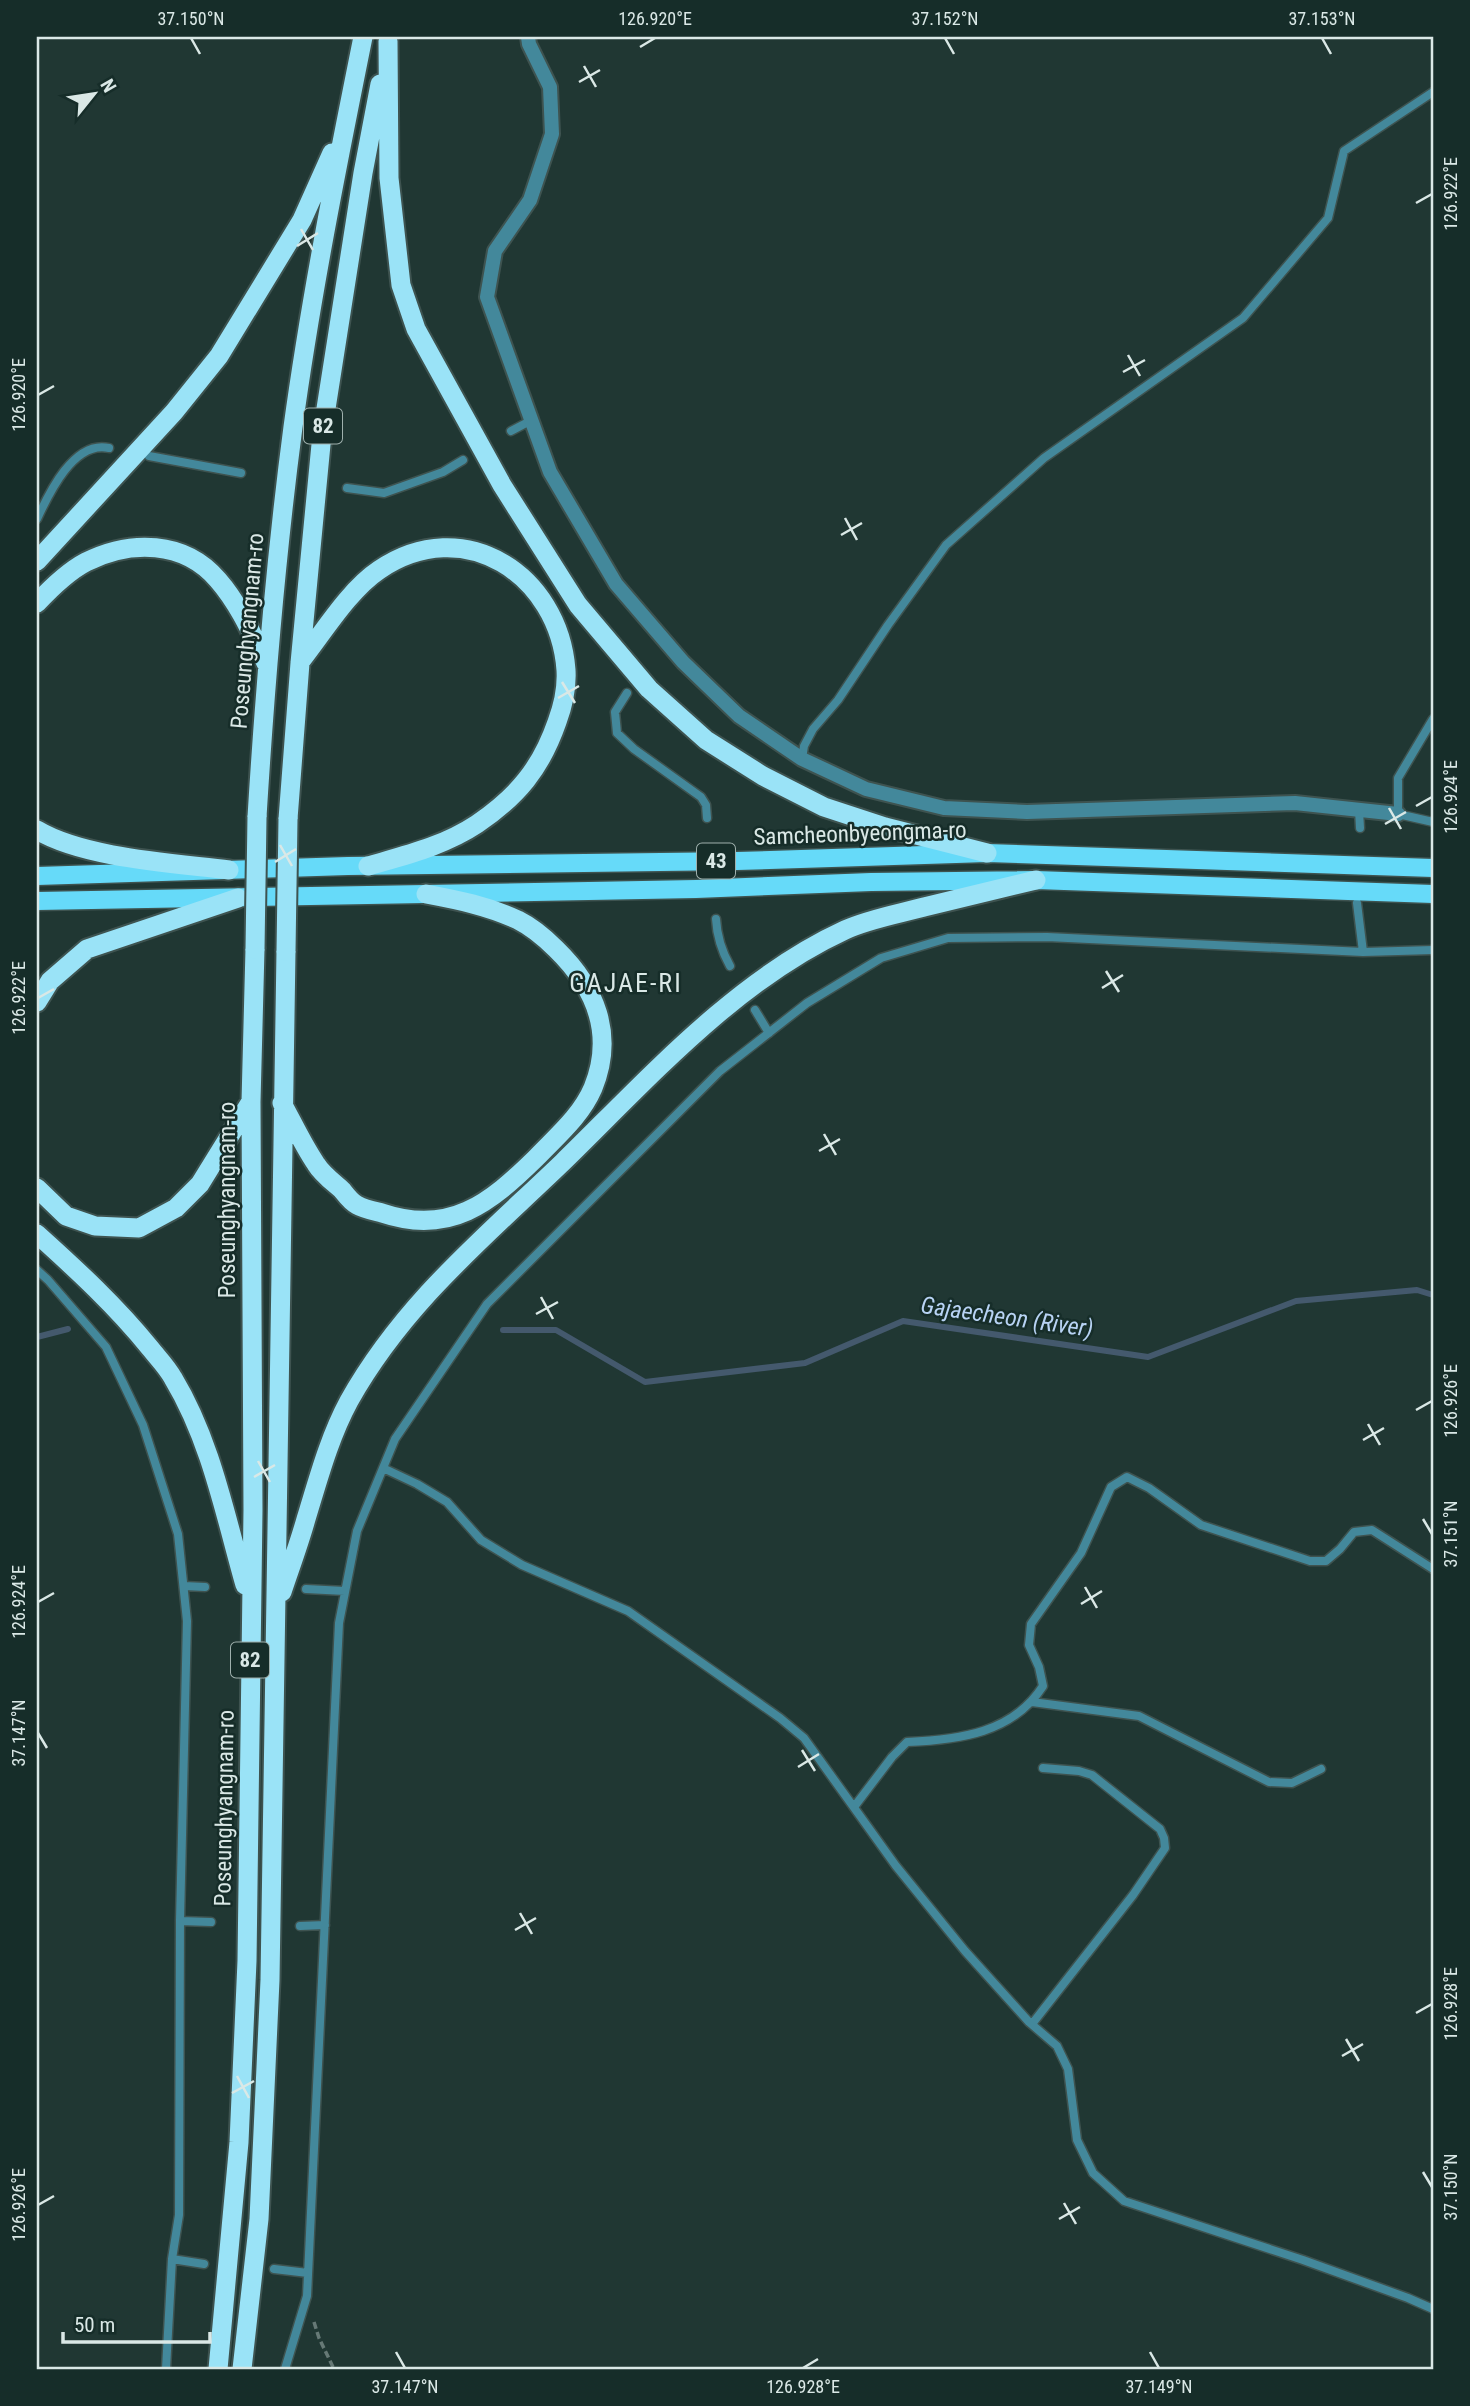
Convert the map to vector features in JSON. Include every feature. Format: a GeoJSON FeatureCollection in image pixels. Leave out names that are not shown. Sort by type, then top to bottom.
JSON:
{"type":"FeatureCollection","features":[{"type":"Feature","properties":{"kind":"highway","name":"Poseunghyangnam-ro"},"geometry":{"type":"LineString","coordinates":[[218,2369],[239,2141],[247,1961],[253,1510],[251,1102],[257,817],[266,663],[293,426],[331,199],[363,37]]}},
{"type":"Feature","properties":{"kind":"highway"},"geometry":{"type":"LineString","coordinates":[[388,39],[389,178],[401,285],[412,318],[422,341],[502,485],[578,605],[649,689],[706,740],[763,776],[824,807],[885,827],[987,853]]}},
{"type":"Feature","properties":{"kind":"highway","name":"82"},"geometry":{"type":"LineString","coordinates":[[242,2369],[259,2219],[270,1966],[288,819],[299,663],[322,434],[363,173],[388,39]]}},
{"type":"Feature","properties":{"kind":"highway"},"geometry":{"type":"LineString","coordinates":[[37,561],[174,412],[219,356],[302,220],[347,121]]}},
{"type":"Feature","properties":{"kind":"highway"},"geometry":{"type":"LineString","coordinates":[[37,603],[56,583],[84,563],[110,552],[140,546],[166,548],[196,559],[217,578],[236,603],[266,663]]}},
{"type":"Feature","properties":{"kind":"highway"},"geometry":{"type":"LineString","coordinates":[[299,663],[353,594],[379,570],[410,554],[441,547],[475,550],[507,565],[530,583],[547,607],[562,640],[566,673],[562,708],[542,759],[527,781],[475,825],[436,846],[368,866]]}},
{"type":"Feature","properties":{"kind":"highway"},"geometry":{"type":"LineString","coordinates":[[37,830],[52,838],[95,850],[229,870]]}},
{"type":"Feature","properties":{"kind":"highway"},"geometry":{"type":"LineString","coordinates":[[276,1610],[323,1464],[348,1403],[389,1339],[453,1265],[675,1054],[757,981],[807,949],[848,929],[896,914],[1035,880]]}},
{"type":"Feature","properties":{"kind":"highway"},"geometry":{"type":"LineString","coordinates":[[282,1102],[317,1166],[356,1205],[406,1221],[438,1220],[469,1210],[488,1200],[507,1187],[575,1118],[593,1088],[600,1062],[602,1037],[598,1013],[590,991],[570,963],[546,939],[520,921],[473,902],[426,894]]}},
{"type":"Feature","properties":{"kind":"highway"},"geometry":{"type":"LineString","coordinates":[[37,1002],[50,981],[88,949],[238,898]]}},
{"type":"Feature","properties":{"kind":"highway"},"geometry":{"type":"LineString","coordinates":[[37,1188],[66,1216],[95,1226],[139,1228],[176,1208],[200,1184],[251,1102]]}},
{"type":"Feature","properties":{"kind":"highway"},"geometry":{"type":"LineString","coordinates":[[37,1234],[102,1294],[172,1376],[194,1417],[209,1458],[251,1606]]}},
{"type":"Feature","properties":{"kind":"main road","name":"Samcheonbyeongma-ro"},"geometry":{"type":"LineString","coordinates":[[37,876],[987,853],[1433,868]]}},
{"type":"Feature","properties":{"kind":"main road","name":"43"},"geometry":{"type":"LineString","coordinates":[[37,901],[1035,880],[1433,894]]}},
{"type":"Feature","properties":{"kind":"street"},"geometry":{"type":"LineString","coordinates":[[528,37],[550,87],[552,134],[530,200],[495,251],[488,297],[550,472],[616,584],[660,643],[739,716],[802,759],[866,789],[944,808],[1027,812],[1295,803],[1398,814]]}},
{"type":"Feature","properties":{"kind":"lane"},"geometry":{"type":"LineString","coordinates":[[802,759],[804,746],[813,729],[838,700],[946,545],[1044,458],[1243,318],[1328,218],[1344,151],[1433,92]]}},
{"type":"Feature","properties":{"kind":"lane"},"geometry":{"type":"LineString","coordinates":[[511,431],[532,419]]}},
{"type":"Feature","properties":{"kind":"lane"},"geometry":{"type":"LineString","coordinates":[[37,519],[55,481],[82,454],[100,446],[109,448]]}},
{"type":"Feature","properties":{"kind":"lane"},"geometry":{"type":"LineString","coordinates":[[149,456],[241,473]]}},
{"type":"Feature","properties":{"kind":"lane"},"geometry":{"type":"LineString","coordinates":[[346,488],[384,493],[443,472],[463,460]]}},
{"type":"Feature","properties":{"kind":"lane"},"geometry":{"type":"LineString","coordinates":[[627,694],[615,712],[617,733],[634,749],[701,797],[706,805],[707,818]]}},
{"type":"Feature","properties":{"kind":"lane"},"geometry":{"type":"LineString","coordinates":[[1433,719],[1398,778],[1398,814],[1433,822]]}},
{"type":"Feature","properties":{"kind":"lane"},"geometry":{"type":"LineString","coordinates":[[1359,810],[1360,828]]}},
{"type":"Feature","properties":{"kind":"lane"},"geometry":{"type":"LineString","coordinates":[[1357,903],[1363,952]]}},
{"type":"Feature","properties":{"kind":"lane"},"geometry":{"type":"LineString","coordinates":[[716,919],[717,935],[730,966]]}},
{"type":"Feature","properties":{"kind":"lane"},"geometry":{"type":"LineString","coordinates":[[285,2369],[307,2296],[339,1623],[345,1591],[357,1531],[395,1439],[487,1304],[720,1071],[807,1003],[881,958],[948,938],[1047,937],[1363,952],[1433,950]]}},
{"type":"Feature","properties":{"kind":"lane"},"geometry":{"type":"LineString","coordinates":[[755,1010],[769,1033]]}},
{"type":"Feature","properties":{"kind":"lane"},"geometry":{"type":"LineString","coordinates":[[37,1270],[106,1347],[143,1425],[178,1534],[187,1621],[180,1921],[178,2215],[172,2259],[166,2369]]}},
{"type":"Feature","properties":{"kind":"lane"},"geometry":{"type":"LineString","coordinates":[[383,1468],[447,1502],[481,1540],[522,1565],[628,1611],[780,1718],[804,1738],[896,1866],[965,1951],[1032,2024],[1056,2046],[1068,2069],[1077,2140],[1093,2173],[1124,2202],[1303,2260],[1433,2309]]}},
{"type":"Feature","properties":{"kind":"lane"},"geometry":{"type":"LineString","coordinates":[[854,1807],[892,1757],[907,1742],[973,1736],[1003,1724],[1032,1702],[1043,1686],[1039,1667],[1029,1645],[1031,1624],[1081,1553],[1111,1487],[1127,1477],[1149,1488],[1201,1525],[1310,1561],[1326,1561],[1354,1532],[1372,1531],[1433,1569]]}},
{"type":"Feature","properties":{"kind":"lane"},"geometry":{"type":"LineString","coordinates":[[184,1586],[205,1587]]}},
{"type":"Feature","properties":{"kind":"lane"},"geometry":{"type":"LineString","coordinates":[[306,1590],[345,1591]]}},
{"type":"Feature","properties":{"kind":"lane"},"geometry":{"type":"LineString","coordinates":[[1032,1702],[1139,1716],[1269,1782],[1292,1783],[1321,1769]]}},
{"type":"Feature","properties":{"kind":"lane"},"geometry":{"type":"LineString","coordinates":[[1032,2024],[1140,1885],[1165,1848],[1160,1829],[1092,1775],[1079,1771],[1043,1768]]}},
{"type":"Feature","properties":{"kind":"lane"},"geometry":{"type":"LineString","coordinates":[[180,1921],[211,1922]]}},
{"type":"Feature","properties":{"kind":"lane"},"geometry":{"type":"LineString","coordinates":[[299,1926],[325,1926]]}},
{"type":"Feature","properties":{"kind":"lane"},"geometry":{"type":"LineString","coordinates":[[172,2259],[204,2264]]}},
{"type":"Feature","properties":{"kind":"lane"},"geometry":{"type":"LineString","coordinates":[[274,2269],[308,2273]]}},
{"type":"Feature","properties":{"kind":"path"},"geometry":{"type":"LineString","coordinates":[[307,2296],[319,2338],[333,2367],[338,2369]]}},
{"type":"Feature","properties":{"kind":"waterway","name":"Gajaecheon (River)"},"geometry":{"type":"LineString","coordinates":[[503,1330],[556,1330],[645,1382],[805,1363],[903,1321],[1148,1357],[1296,1301],[1417,1290],[1433,1295]]}},
{"type":"Feature","properties":{"kind":"waterway","name":"Gajaecheon (River)"},"geometry":{"type":"LineString","coordinates":[[37,1337],[68,1329]]}},
{"type":"Feature","properties":{"kind":"district","name":"GAJAE-RI"},"geometry":{"type":"Point","coordinates":[626,983]}}]}
